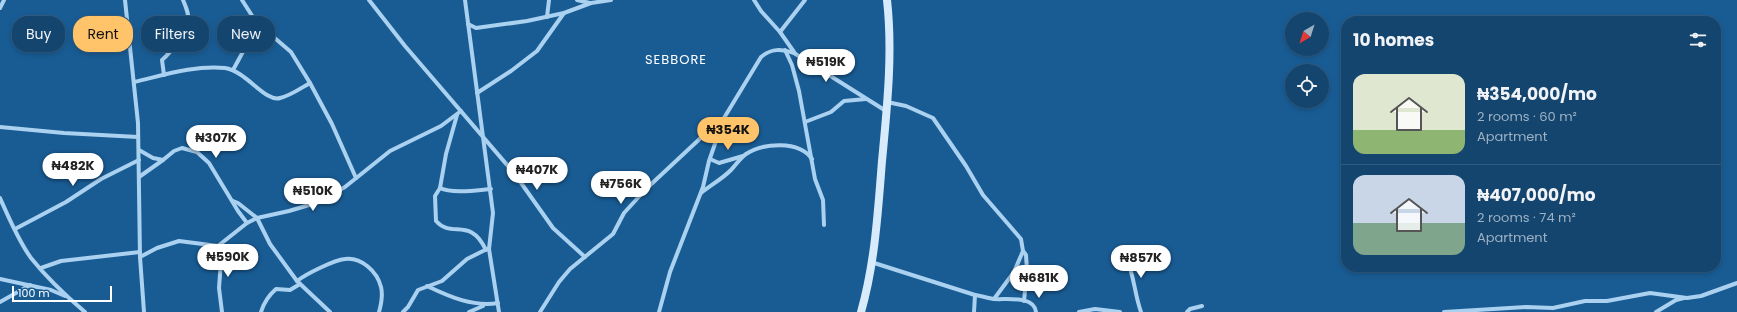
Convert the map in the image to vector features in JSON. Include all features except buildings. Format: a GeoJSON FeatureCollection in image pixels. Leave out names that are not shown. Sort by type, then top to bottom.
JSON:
{"type":"FeatureCollection","features":[{"type":"Feature","properties":{"kind":"main road"},"geometry":{"type":"LineString","coordinates":[[861,312],[871,262],[886,111],[890,36],[887,0]]}},
{"type":"Feature","properties":{"kind":"street"},"geometry":{"type":"LineString","coordinates":[[0,8],[4,0]]}},
{"type":"Feature","properties":{"kind":"street"},"geometry":{"type":"LineString","coordinates":[[125,0],[134,82],[139,150],[140,257],[144,312]]}},
{"type":"Feature","properties":{"kind":"street"},"geometry":{"type":"LineString","coordinates":[[164,75],[162,60],[171,50],[188,24],[187,9],[183,0]]}},
{"type":"Feature","properties":{"kind":"street"},"geometry":{"type":"LineString","coordinates":[[242,0],[252,16]]}},
{"type":"Feature","properties":{"kind":"street"},"geometry":{"type":"LineString","coordinates":[[369,0],[404,46],[459,113],[482,134],[514,172],[553,228],[568,243],[585,256]]}},
{"type":"Feature","properties":{"kind":"street"},"geometry":{"type":"LineString","coordinates":[[465,0],[482,134],[494,213],[488,249],[499,312]]}},
{"type":"Feature","properties":{"kind":"street"},"geometry":{"type":"LineString","coordinates":[[547,17],[549,0]]}},
{"type":"Feature","properties":{"kind":"street"},"geometry":{"type":"LineString","coordinates":[[577,0],[591,3]]}},
{"type":"Feature","properties":{"kind":"street"},"geometry":{"type":"LineString","coordinates":[[469,33],[476,28],[547,17],[564,13],[591,3],[611,0]]}},
{"type":"Feature","properties":{"kind":"street"},"geometry":{"type":"LineString","coordinates":[[754,0],[761,11],[780,32],[794,53]]}},
{"type":"Feature","properties":{"kind":"street"},"geometry":{"type":"LineString","coordinates":[[780,32],[804,0]]}},
{"type":"Feature","properties":{"kind":"street"},"geometry":{"type":"LineString","coordinates":[[477,93],[511,71],[536,51],[564,13]]}},
{"type":"Feature","properties":{"kind":"street"},"geometry":{"type":"LineString","coordinates":[[468,24],[476,28]]}},
{"type":"Feature","properties":{"kind":"street"},"geometry":{"type":"LineString","coordinates":[[275,39],[291,52],[310,83],[332,124],[356,178]]}},
{"type":"Feature","properties":{"kind":"street"},"geometry":{"type":"LineString","coordinates":[[658,312],[670,272],[701,193],[710,159],[724,118],[761,57],[768,51],[777,49],[794,53],[886,111]]}},
{"type":"Feature","properties":{"kind":"street"},"geometry":{"type":"LineString","coordinates":[[785,50],[796,79],[813,161],[815,179],[823,200],[824,225]]}},
{"type":"Feature","properties":{"kind":"street"},"geometry":{"type":"LineString","coordinates":[[233,70],[243,52]]}},
{"type":"Feature","properties":{"kind":"street"},"geometry":{"type":"LineString","coordinates":[[134,82],[207,67],[233,70],[241,73],[272,99],[280,99],[310,83]]}},
{"type":"Feature","properties":{"kind":"street"},"geometry":{"type":"LineString","coordinates":[[805,122],[831,112],[844,101],[866,99]]}},
{"type":"Feature","properties":{"kind":"street"},"geometry":{"type":"LineString","coordinates":[[886,102],[906,106],[933,118],[966,166],[983,195],[1021,239],[1023,251],[1026,255],[1027,270],[1024,301]]}},
{"type":"Feature","properties":{"kind":"street"},"geometry":{"type":"LineString","coordinates":[[140,257],[157,248],[179,241],[218,246],[247,223],[257,218],[289,211],[319,202],[344,187],[390,151],[440,126],[459,113]]}},
{"type":"Feature","properties":{"kind":"street"},"geometry":{"type":"LineString","coordinates":[[459,113],[446,154],[440,188],[435,196],[436,221],[442,225],[475,233],[488,249]]}},
{"type":"Feature","properties":{"kind":"street"},"geometry":{"type":"LineString","coordinates":[[540,312],[559,282],[570,269],[606,241],[613,234],[624,213],[661,174],[724,118]]}},
{"type":"Feature","properties":{"kind":"street"},"geometry":{"type":"LineString","coordinates":[[0,127],[64,133],[138,137]]}},
{"type":"Feature","properties":{"kind":"street"},"geometry":{"type":"LineString","coordinates":[[710,159],[719,163],[743,156],[754,150],[782,144],[805,153],[813,161]]}},
{"type":"Feature","properties":{"kind":"street"},"geometry":{"type":"LineString","coordinates":[[139,177],[174,151],[182,148],[197,152],[209,163],[247,223]]}},
{"type":"Feature","properties":{"kind":"street"},"geometry":{"type":"LineString","coordinates":[[139,150],[149,156],[163,160]]}},
{"type":"Feature","properties":{"kind":"street"},"geometry":{"type":"LineString","coordinates":[[701,193],[724,177],[743,156]]}},
{"type":"Feature","properties":{"kind":"street"},"geometry":{"type":"LineString","coordinates":[[15,229],[66,202],[101,179],[139,160]]}},
{"type":"Feature","properties":{"kind":"street"},"geometry":{"type":"LineString","coordinates":[[440,188],[444,190],[462,191],[491,189]]}},
{"type":"Feature","properties":{"kind":"street"},"geometry":{"type":"LineString","coordinates":[[0,198],[31,257],[67,297],[85,312]]}},
{"type":"Feature","properties":{"kind":"street"},"geometry":{"type":"LineString","coordinates":[[232,201],[238,203],[257,218],[270,244],[298,282],[330,312]]}},
{"type":"Feature","properties":{"kind":"street"},"geometry":{"type":"LineString","coordinates":[[218,246],[221,261],[219,288],[222,312]]}},
{"type":"Feature","properties":{"kind":"street"},"geometry":{"type":"LineString","coordinates":[[403,312],[408,307],[418,290],[442,281],[467,259],[488,249]]}},
{"type":"Feature","properties":{"kind":"street"},"geometry":{"type":"LineString","coordinates":[[994,299],[1014,272],[1023,251]]}},
{"type":"Feature","properties":{"kind":"street"},"geometry":{"type":"LineString","coordinates":[[40,268],[61,261],[140,252]]}},
{"type":"Feature","properties":{"kind":"street"},"geometry":{"type":"LineString","coordinates":[[1124,253],[1131,267],[1135,296],[1141,312]]}},
{"type":"Feature","properties":{"kind":"street"},"geometry":{"type":"LineString","coordinates":[[261,312],[270,294],[276,289],[290,290],[309,273],[346,258],[359,260],[369,266],[381,287],[379,312]]}},
{"type":"Feature","properties":{"kind":"street"},"geometry":{"type":"LineString","coordinates":[[871,262],[975,295],[994,299],[1024,301],[1031,303],[1035,306],[1037,312]]}},
{"type":"Feature","properties":{"kind":"street"},"geometry":{"type":"LineString","coordinates":[[0,279],[51,290],[67,297]]}},
{"type":"Feature","properties":{"kind":"street"},"geometry":{"type":"LineString","coordinates":[[1656,312],[1676,300],[1701,296],[1737,283]]}},
{"type":"Feature","properties":{"kind":"street"},"geometry":{"type":"LineString","coordinates":[[0,302],[30,285]]}},
{"type":"Feature","properties":{"kind":"street"},"geometry":{"type":"LineString","coordinates":[[427,286],[474,304],[488,305]]}},
{"type":"Feature","properties":{"kind":"street"},"geometry":{"type":"LineString","coordinates":[[1444,312],[1526,307],[1553,308],[1584,301],[1607,301],[1650,293],[1687,298]]}},
{"type":"Feature","properties":{"kind":"street"},"geometry":{"type":"LineString","coordinates":[[974,312],[975,295]]}},
{"type":"Feature","properties":{"kind":"street"},"geometry":{"type":"LineString","coordinates":[[469,312],[498,303]]}},
{"type":"Feature","properties":{"kind":"street"},"geometry":{"type":"LineString","coordinates":[[1187,312],[1190,309],[1202,306]]}},
{"type":"Feature","properties":{"kind":"street"},"geometry":{"type":"LineString","coordinates":[[1079,312],[1095,308],[1120,312]]}},
{"type":"Feature","properties":{"kind":"district","name":"SEBBORE"},"geometry":{"type":"Point","coordinates":[676,59]}}]}
